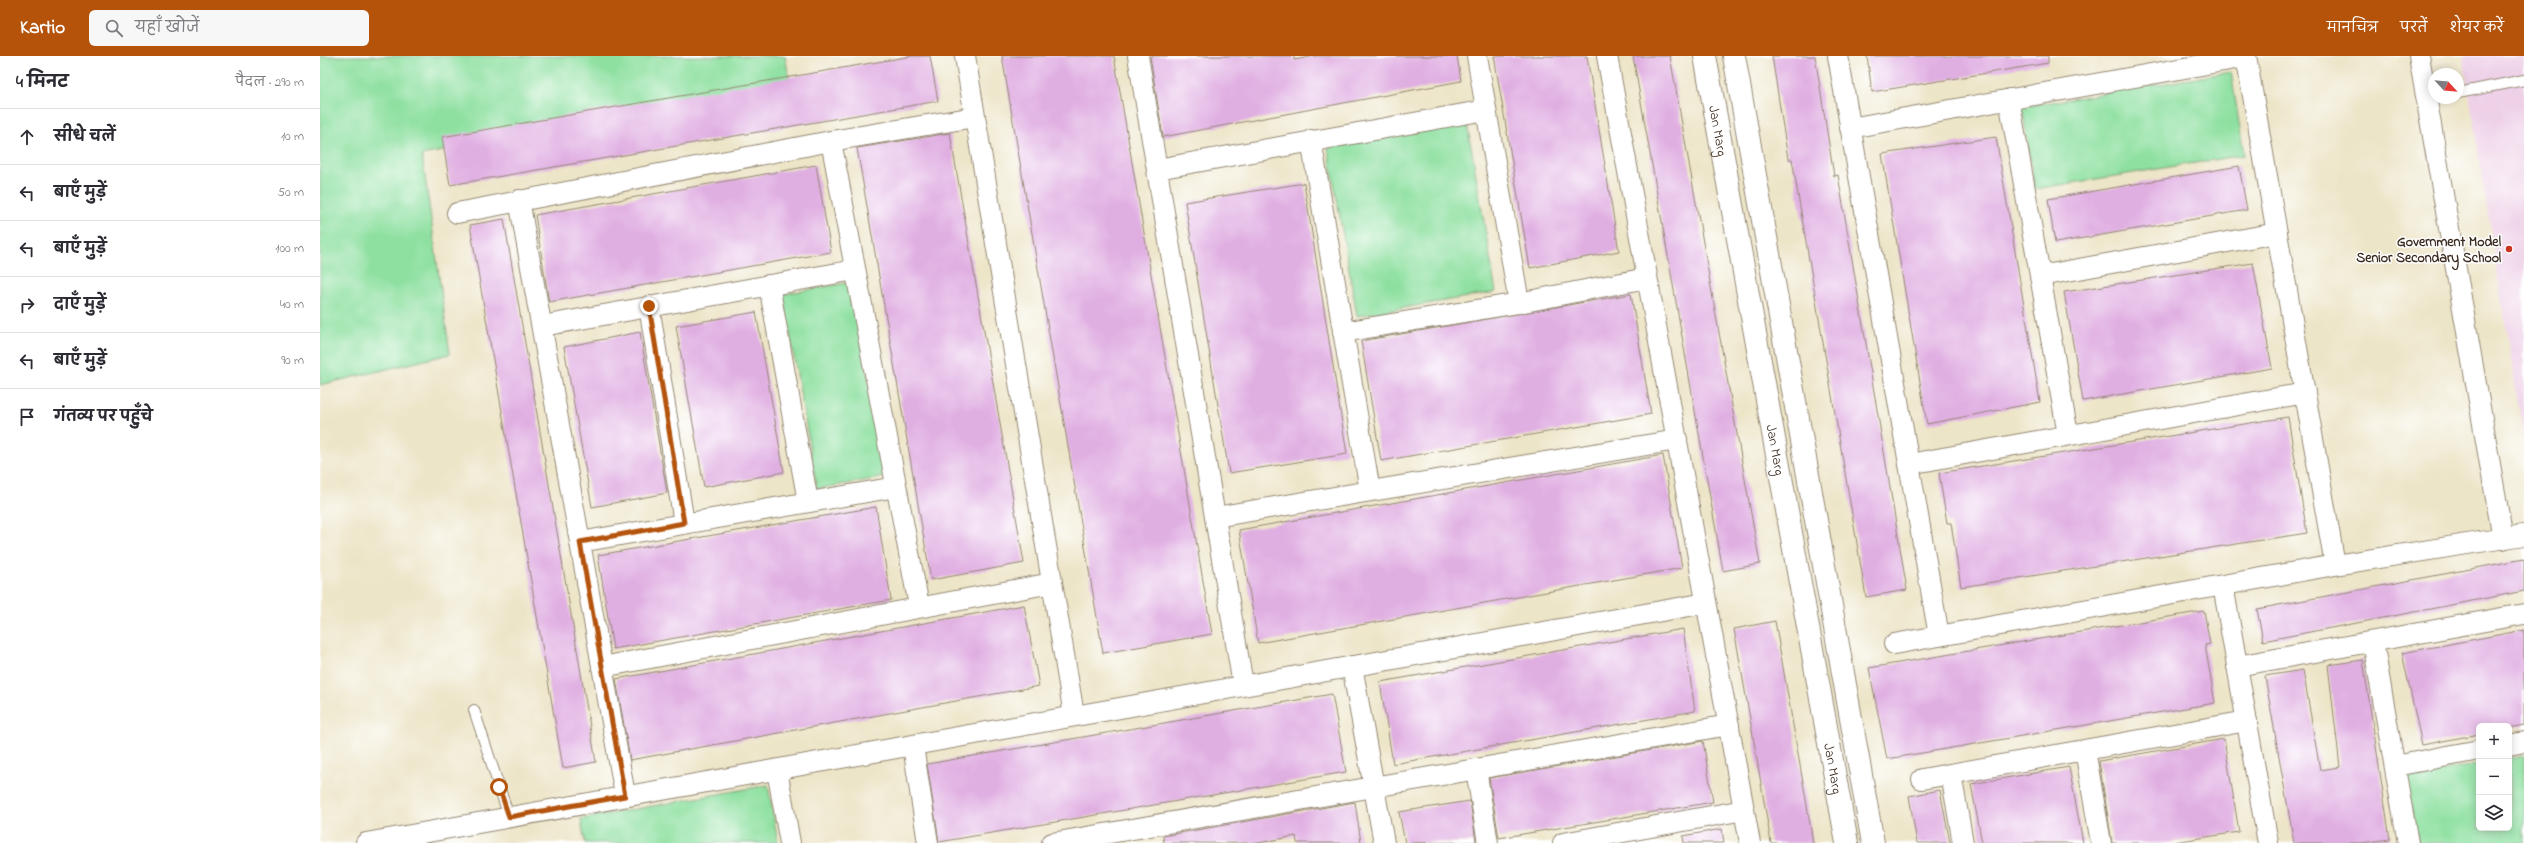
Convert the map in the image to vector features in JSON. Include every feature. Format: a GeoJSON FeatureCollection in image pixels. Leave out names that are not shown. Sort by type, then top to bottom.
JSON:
{"type":"FeatureCollection","features":[{"type":"Feature","properties":{"kind":"main road","name":"Jan Marg"},"geometry":{"type":"LineString","coordinates":[[1705,56],[1846,843]]}},
{"type":"Feature","properties":{"kind":"main road"},"geometry":{"type":"LineString","coordinates":[[1734,56],[1873,843]]}},
{"type":"Feature","properties":{"kind":"street"},"geometry":{"type":"LineString","coordinates":[[965,56],[1074,715]]}},
{"type":"Feature","properties":{"kind":"street"},"geometry":{"type":"LineString","coordinates":[[1138,56],[1243,685]]}},
{"type":"Feature","properties":{"kind":"street"},"geometry":{"type":"LineString","coordinates":[[1477,56],[1519,303]]}},
{"type":"Feature","properties":{"kind":"street"},"geometry":{"type":"LineString","coordinates":[[1607,56],[1750,843]]}},
{"type":"Feature","properties":{"kind":"street"},"geometry":{"type":"LineString","coordinates":[[1838,56],[1939,636]]}},
{"type":"Feature","properties":{"kind":"street"},"geometry":{"type":"LineString","coordinates":[[1850,128],[2246,56],[2335,565]]}},
{"type":"Feature","properties":{"kind":"street"},"geometry":{"type":"LineString","coordinates":[[2419,56],[2428,86]]}},
{"type":"Feature","properties":{"kind":"street"},"geometry":{"type":"LineString","coordinates":[[2010,99],[2068,436]]}},
{"type":"Feature","properties":{"kind":"street"},"geometry":{"type":"LineString","coordinates":[[2433,104],[2503,539]]}},
{"type":"Feature","properties":{"kind":"street"},"geometry":{"type":"LineString","coordinates":[[1157,169],[1311,140],[1486,110]]}},
{"type":"Feature","properties":{"kind":"street"},"geometry":{"type":"LineString","coordinates":[[456,213],[831,141],[975,117]]}},
{"type":"Feature","properties":{"kind":"street"},"geometry":{"type":"LineString","coordinates":[[1311,140],[1370,491]]}},
{"type":"Feature","properties":{"kind":"street"},"geometry":{"type":"LineString","coordinates":[[831,141],[919,606]]}},
{"type":"Feature","properties":{"kind":"street"},"geometry":{"type":"LineString","coordinates":[[519,200],[625,796]]}},
{"type":"Feature","properties":{"kind":"street"},"geometry":{"type":"LineString","coordinates":[[2040,276],[2277,234]]}},
{"type":"Feature","properties":{"kind":"street"},"geometry":{"type":"LineString","coordinates":[[542,326],[855,270]]}},
{"type":"Feature","properties":{"kind":"street"},"geometry":{"type":"LineString","coordinates":[[1343,332],[1519,303],[1647,278]]}},
{"type":"Feature","properties":{"kind":"street"},"geometry":{"type":"LineString","coordinates":[[769,285],[808,502]]}},
{"type":"Feature","properties":{"kind":"street"},"geometry":{"type":"LineString","coordinates":[[649,306],[684,523]]}},
{"type":"Feature","properties":{"kind":"street"},"geometry":{"type":"LineString","coordinates":[[1909,464],[2305,393]]}},
{"type":"Feature","properties":{"kind":"street"},"geometry":{"type":"LineString","coordinates":[[1215,517],[1677,440]]}},
{"type":"Feature","properties":{"kind":"street"},"geometry":{"type":"LineString","coordinates":[[580,542],[896,487]]}},
{"type":"Feature","properties":{"kind":"street"},"geometry":{"type":"LineString","coordinates":[[1894,644],[2335,565],[2524,535]]}},
{"type":"Feature","properties":{"kind":"street"},"geometry":{"type":"LineString","coordinates":[[602,667],[919,606],[1052,583]]}},
{"type":"Feature","properties":{"kind":"street"},"geometry":{"type":"LineString","coordinates":[[2223,585],[2267,843]]}},
{"type":"Feature","properties":{"kind":"street"},"geometry":{"type":"LineString","coordinates":[[366,843],[1706,603]]}},
{"type":"Feature","properties":{"kind":"street"},"geometry":{"type":"LineString","coordinates":[[2237,666],[2524,614]]}},
{"type":"Feature","properties":{"kind":"street"},"geometry":{"type":"LineString","coordinates":[[2373,642],[2408,843]]}},
{"type":"Feature","properties":{"kind":"street"},"geometry":{"type":"LineString","coordinates":[[1352,666],[1384,843]]}},
{"type":"Feature","properties":{"kind":"street"},"geometry":{"type":"LineString","coordinates":[[1922,780],[2247,721]]}},
{"type":"Feature","properties":{"kind":"street"},"geometry":{"type":"LineString","coordinates":[[1052,843],[1103,839],[1476,769],[1729,726]]}},
{"type":"Feature","properties":{"kind":"street"},"geometry":{"type":"LineString","coordinates":[[2512,744],[2524,742]]}},
{"type":"Feature","properties":{"kind":"street"},"geometry":{"type":"LineString","coordinates":[[913,746],[928,843]]}},
{"type":"Feature","properties":{"kind":"street"},"geometry":{"type":"LineString","coordinates":[[2085,750],[2101,843]]}},
{"type":"Feature","properties":{"kind":"street"},"geometry":{"type":"LineString","coordinates":[[2395,766],[2476,751]]}},
{"type":"Feature","properties":{"kind":"street"},"geometry":{"type":"LineString","coordinates":[[1476,769],[1488,843]]}},
{"type":"Feature","properties":{"kind":"street"},"geometry":{"type":"LineString","coordinates":[[778,770],[790,843]]}},
{"type":"Feature","properties":{"kind":"street"},"geometry":{"type":"LineString","coordinates":[[1950,774],[1963,843]]}},
{"type":"Feature","properties":{"kind":"street"},"geometry":{"type":"LineString","coordinates":[[1563,843],[1744,810]]}},
{"type":"Feature","properties":{"kind":"lane"},"geometry":{"type":"LineString","coordinates":[[2464,92],[2524,80]]}},
{"type":"Feature","properties":{"kind":"lane"},"geometry":{"type":"LineString","coordinates":[[474,710],[509,817]]}},
{"type":"Feature","properties":{"kind":"shaded area","name":"Government Model Senior Secondary School"},"geometry":{"type":"Polygon","coordinates":[[[2463,56],[2524,56],[2524,441],[2463,56]]]}},
{"type":"Feature","properties":{"kind":"green space"},"geometry":{"type":"Polygon","coordinates":[[[320,56],[785,56],[790,83],[422,155],[450,354],[320,385],[320,56]]]}},
{"type":"Feature","properties":{"kind":"green space"},"geometry":{"type":"Polygon","coordinates":[[[2231,72],[2244,155],[2035,189],[2022,107],[2231,72]]]}},
{"type":"Feature","properties":{"kind":"green space"},"geometry":{"type":"Polygon","coordinates":[[[1467,123],[1496,292],[1357,316],[1328,148],[1467,123]]]}},
{"type":"Feature","properties":{"kind":"green space"},"geometry":{"type":"Polygon","coordinates":[[[852,282],[885,477],[817,489],[783,294],[852,282]]]}},
{"type":"Feature","properties":{"kind":"green space"},"geometry":{"type":"Polygon","coordinates":[[[2524,756],[2524,843],[2418,843],[2406,778],[2476,765],[2476,831],[2512,831],[2512,758],[2524,756]]]}},
{"type":"Feature","properties":{"kind":"green space"},"geometry":{"type":"Polygon","coordinates":[[[768,785],[778,843],[585,843],[581,819],[768,785]]]}},
{"type":"Feature","properties":{"kind":"building"},"geometry":{"type":"Polygon","coordinates":[[[912,56],[930,56],[938,101],[450,185],[442,137],[912,56]]]}},
{"type":"Feature","properties":{"kind":"building"},"geometry":{"type":"Polygon","coordinates":[[[1002,56],[1114,56],[1212,634],[1103,653],[1002,56]]]}},
{"type":"Feature","properties":{"kind":"building"},"geometry":{"type":"Polygon","coordinates":[[[1150,56],[1294,56],[1294,60],[1315,56],[1457,56],[1461,81],[1163,137],[1150,56]]]}},
{"type":"Feature","properties":{"kind":"building"},"geometry":{"type":"Polygon","coordinates":[[[1494,56],[1587,56],[1619,251],[1530,268],[1494,56]]]}},
{"type":"Feature","properties":{"kind":"building"},"geometry":{"type":"Polygon","coordinates":[[[1633,56],[1670,56],[1760,564],[1723,571],[1633,56]]]}},
{"type":"Feature","properties":{"kind":"building"},"geometry":{"type":"Polygon","coordinates":[[[1772,56],[1815,56],[1834,176],[1838,175],[1907,590],[1866,597],[1792,159],[1788,159],[1772,56]]]}},
{"type":"Feature","properties":{"kind":"building"},"geometry":{"type":"Polygon","coordinates":[[[1867,56],[2048,56],[2048,63],[1872,92],[1867,56]]]}},
{"type":"Feature","properties":{"kind":"building"},"geometry":{"type":"Polygon","coordinates":[[[950,133],[1024,563],[931,580],[857,148],[950,133]]]}},
{"type":"Feature","properties":{"kind":"building"},"geometry":{"type":"Polygon","coordinates":[[[1996,137],[2040,402],[1927,424],[1882,154],[1996,137]]]}},
{"type":"Feature","properties":{"kind":"building"},"geometry":{"type":"Polygon","coordinates":[[[816,165],[831,252],[549,302],[535,215],[816,165]]]}},
{"type":"Feature","properties":{"kind":"building"},"geometry":{"type":"Polygon","coordinates":[[[2239,166],[2247,210],[2055,243],[2048,199],[2239,166]]]}},
{"type":"Feature","properties":{"kind":"building"},"geometry":{"type":"Polygon","coordinates":[[[1304,183],[1347,454],[1229,473],[1185,202],[1304,183]]]}},
{"type":"Feature","properties":{"kind":"building"},"geometry":{"type":"Polygon","coordinates":[[[504,219],[596,762],[563,768],[470,225],[504,219]]]}},
{"type":"Feature","properties":{"kind":"building"},"geometry":{"type":"Polygon","coordinates":[[[2253,263],[2272,368],[2083,401],[2064,292],[2253,263]]]}},
{"type":"Feature","properties":{"kind":"building"},"geometry":{"type":"Polygon","coordinates":[[[1631,294],[1651,414],[1381,461],[1361,341],[1631,294]]]}},
{"type":"Feature","properties":{"kind":"building"},"geometry":{"type":"Polygon","coordinates":[[[756,312],[784,472],[704,487],[676,326],[756,312]]]}},
{"type":"Feature","properties":{"kind":"building"},"geometry":{"type":"Polygon","coordinates":[[[640,332],[667,493],[592,507],[564,347],[640,332]]]}},
{"type":"Feature","properties":{"kind":"building"},"geometry":{"type":"Polygon","coordinates":[[[2288,417],[2307,533],[1961,587],[1951,523],[1947,523],[1939,473],[2288,417]]]}},
{"type":"Feature","properties":{"kind":"building"},"geometry":{"type":"Polygon","coordinates":[[[1663,455],[1682,568],[1258,643],[1239,530],[1663,455]]]}},
{"type":"Feature","properties":{"kind":"building"},"geometry":{"type":"Polygon","coordinates":[[[876,507],[891,600],[613,649],[598,555],[876,507]]]}},
{"type":"Feature","properties":{"kind":"building"},"geometry":{"type":"Polygon","coordinates":[[[2524,559],[2524,591],[2263,641],[2257,609],[2524,559]]]}},
{"type":"Feature","properties":{"kind":"building"},"geometry":{"type":"Polygon","coordinates":[[[1024,605],[1039,686],[630,760],[616,679],[1024,605]]]}},
{"type":"Feature","properties":{"kind":"building"},"geometry":{"type":"Polygon","coordinates":[[[2204,611],[2210,644],[2205,645],[2215,703],[1887,759],[1869,668],[2204,611]]]}},
{"type":"Feature","properties":{"kind":"building"},"geometry":{"type":"Polygon","coordinates":[[[1775,621],[1813,843],[1771,843],[1734,629],[1775,621]]]}},
{"type":"Feature","properties":{"kind":"building"},"geometry":{"type":"Polygon","coordinates":[[[1683,629],[1695,711],[1393,764],[1380,682],[1683,629]]]}},
{"type":"Feature","properties":{"kind":"building"},"geometry":{"type":"Polygon","coordinates":[[[2524,630],[2524,725],[2512,727],[2512,723],[2476,723],[2476,735],[2422,745],[2402,653],[2524,630]]]}},
{"type":"Feature","properties":{"kind":"building"},"geometry":{"type":"Polygon","coordinates":[[[2363,660],[2390,839],[2361,843],[2294,843],[2265,676],[2303,670],[2320,770],[2340,767],[2328,665],[2363,660]]]}},
{"type":"Feature","properties":{"kind":"building"},"geometry":{"type":"Polygon","coordinates":[[[1332,694],[1346,772],[939,842],[927,764],[1332,694]]]}},
{"type":"Feature","properties":{"kind":"building"},"geometry":{"type":"Polygon","coordinates":[[[2224,739],[2239,832],[2167,843],[2112,843],[2099,761],[2224,739]]]}},
{"type":"Feature","properties":{"kind":"building"},"geometry":{"type":"Polygon","coordinates":[[[1703,741],[1713,802],[1499,838],[1489,778],[1703,741]]]}},
{"type":"Feature","properties":{"kind":"building"},"geometry":{"type":"Polygon","coordinates":[[[2069,767],[2083,843],[1982,843],[1971,784],[2069,767]]]}},
{"type":"Feature","properties":{"kind":"building"},"geometry":{"type":"Polygon","coordinates":[[[1940,790],[1950,843],[1917,843],[1909,796],[1940,790]]]}},
{"type":"Feature","properties":{"kind":"building"},"geometry":{"type":"Polygon","coordinates":[[[1470,801],[1476,842],[1405,843],[1399,812],[1470,801]]]}},
{"type":"Feature","properties":{"kind":"building"},"geometry":{"type":"Polygon","coordinates":[[[1355,802],[1361,843],[1297,843],[1296,836],[1258,843],[1164,843],[1163,836],[1355,802]]]}},
{"type":"Feature","properties":{"kind":"building"},"geometry":{"type":"Polygon","coordinates":[[[1722,829],[1724,843],[1684,843],[1683,836],[1722,829]]]}},
{"type":"Feature","properties":{"kind":"place","name":"Government Model Senior Secondary School"},"geometry":{"type":"Point","coordinates":[2509,249]}},
{"type":"Feature","properties":{"kind":"route"},"geometry":{"type":"LineString","coordinates":[[499,787],[509,817],[625,796],[580,542],[684,523],[649,306]]}}]}
